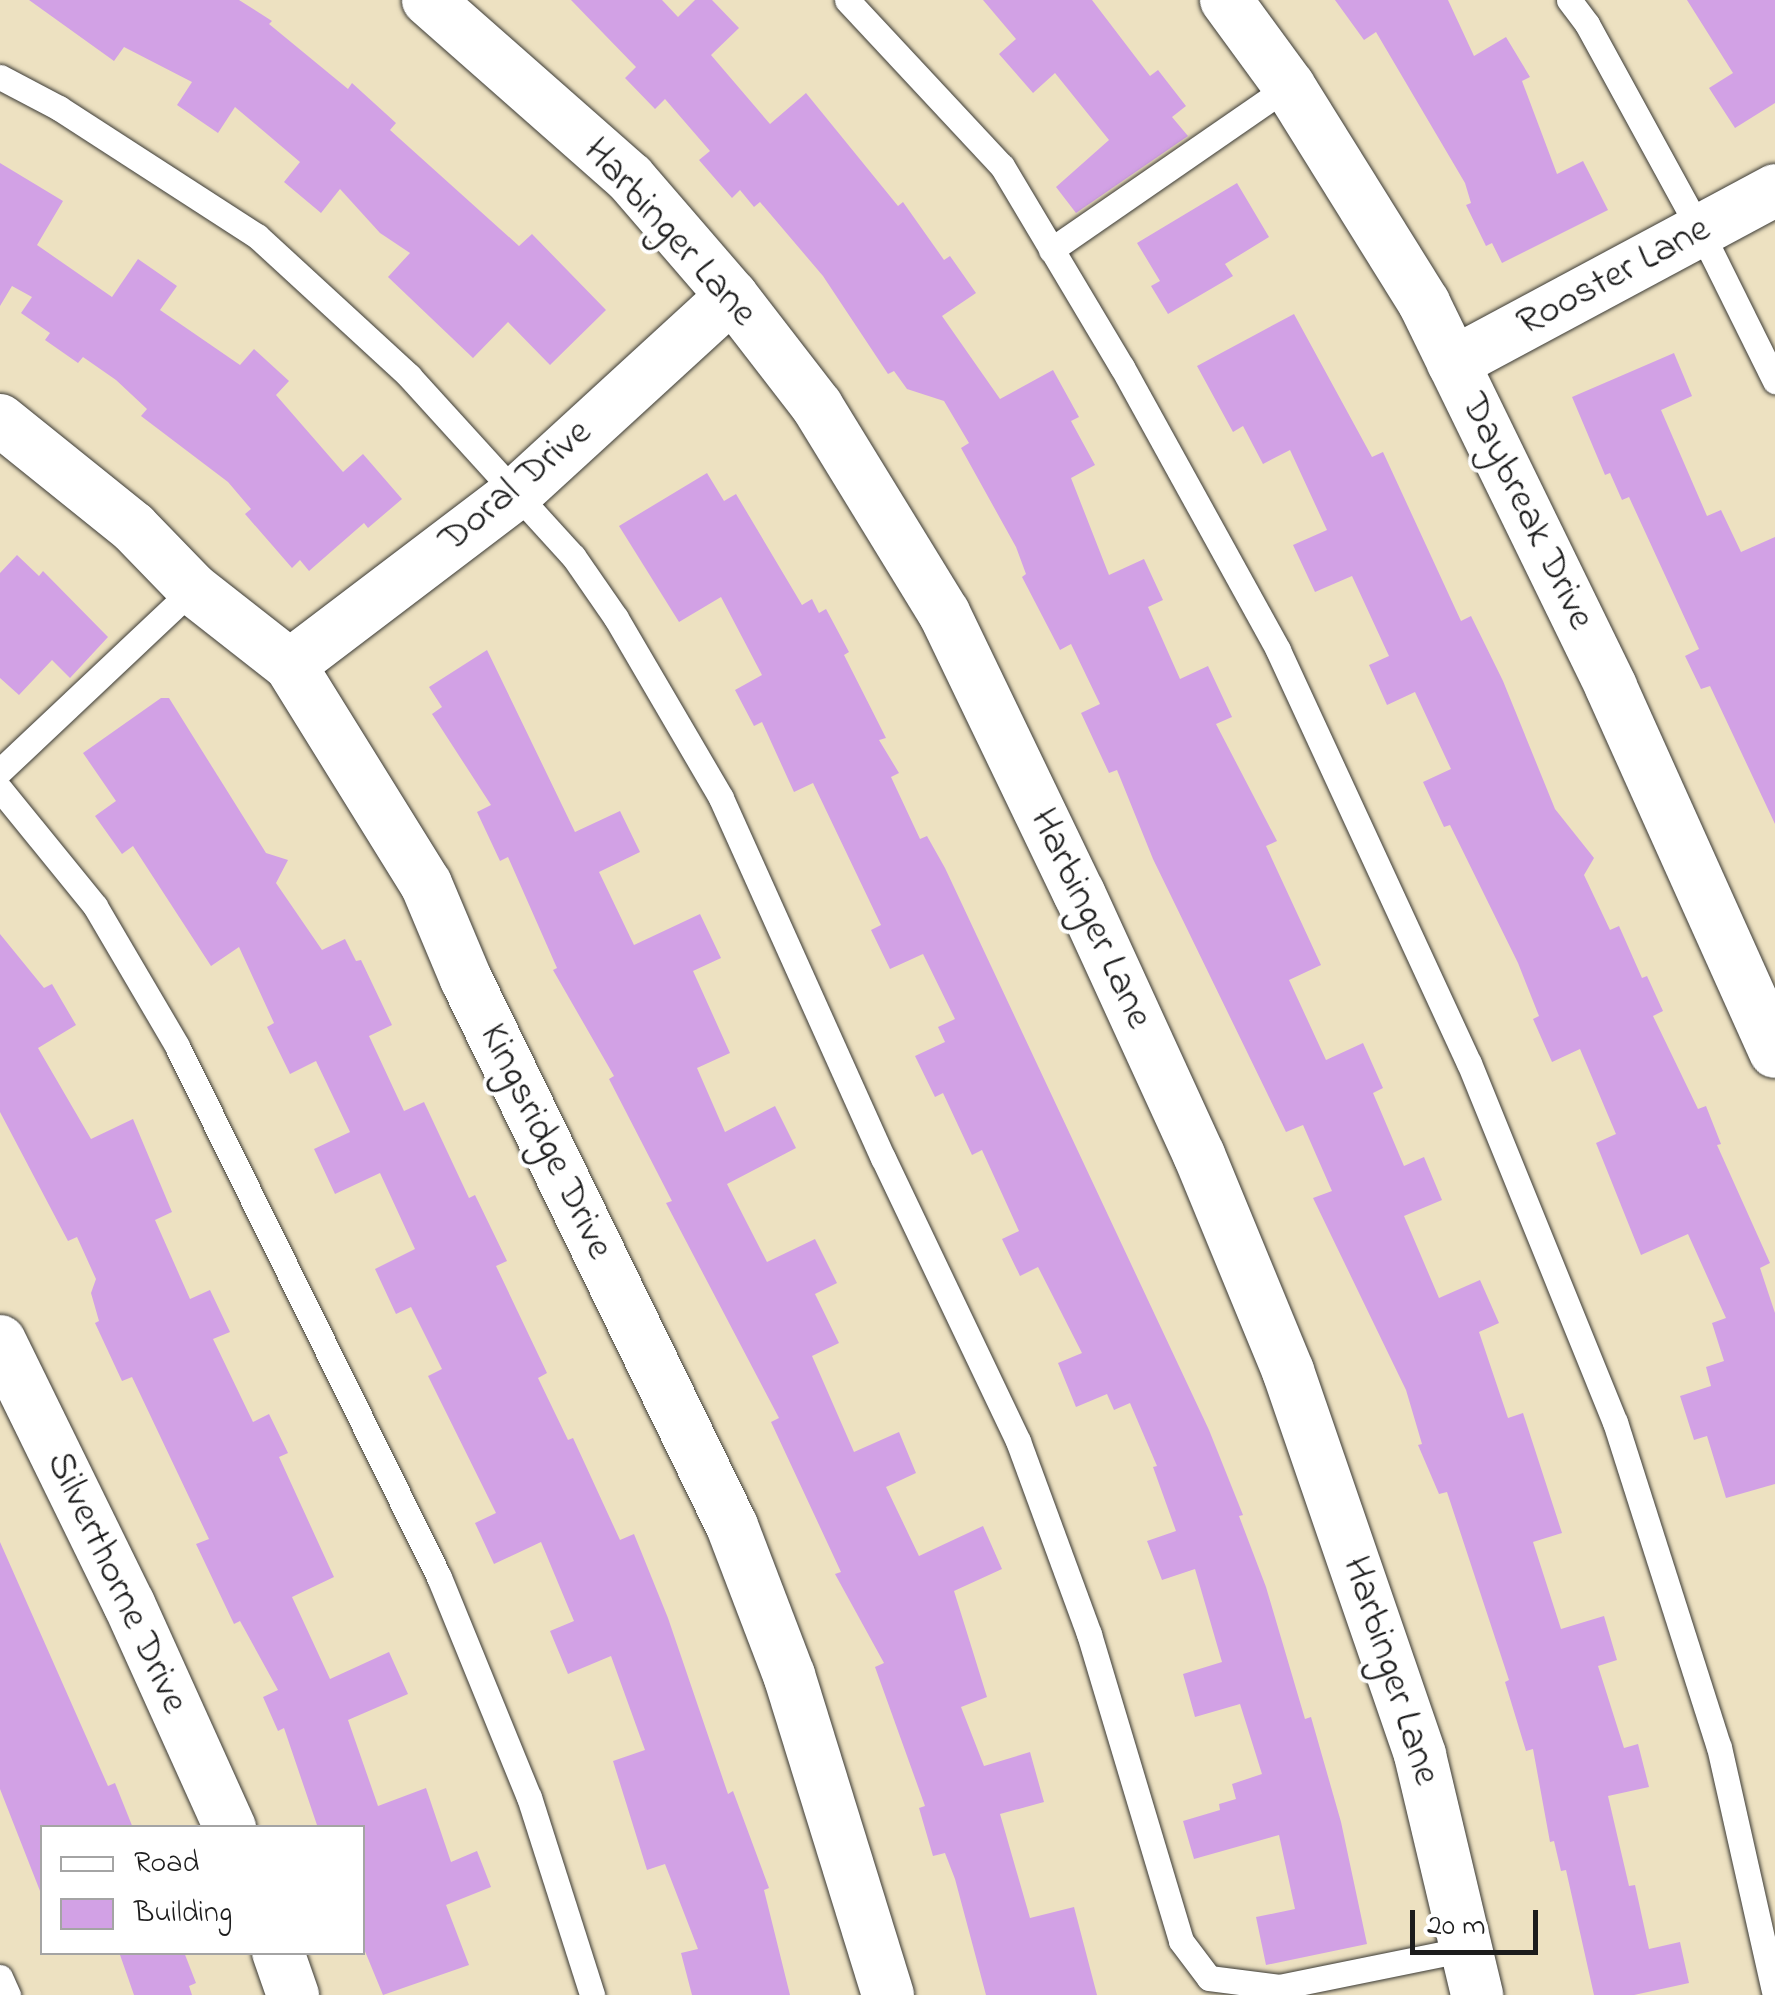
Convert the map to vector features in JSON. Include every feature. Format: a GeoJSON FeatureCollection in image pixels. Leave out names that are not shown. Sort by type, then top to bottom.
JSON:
{"type":"FeatureCollection","features":[{"type":"Feature","properties":{"kind":"street","name":"Harbinger Lane"},"geometry":{"type":"LineString","coordinates":[[428,0],[630,178],[732,296],[839,438],[944,613],[1079,892],[1199,1155],[1288,1371],[1420,1755],[1472,1972]]}},
{"type":"Feature","properties":{"kind":"street","name":"Daybreak Drive"},"geometry":{"type":"LineString","coordinates":[[1226,0],[1289,86],[1424,303],[1611,686],[1775,1052]]}},
{"type":"Feature","properties":{"kind":"street","name":"Rooster Lane"},"geometry":{"type":"LineString","coordinates":[[1453,364],[1775,190]]}},
{"type":"Feature","properties":{"kind":"street","name":"Doral Drive"},"geometry":{"type":"LineString","coordinates":[[290,665],[518,492],[732,296]]}},
{"type":"Feature","properties":{"kind":"street","name":"Kingsridge Drive"},"geometry":{"type":"LineString","coordinates":[[0,420],[133,528],[193,589],[290,665],[426,884],[466,979],[732,1526],[788,1675],[888,1995]]}},
{"type":"Feature","properties":{"kind":"street","name":"Silverthorne Drive"},"geometry":{"type":"LineString","coordinates":[[0,1340],[129,1604],[229,1825]]}},
{"type":"Feature","properties":{"kind":"street"},"geometry":{"type":"LineString","coordinates":[[279,1955],[293,1995]]}},
{"type":"Feature","properties":{"kind":"lane"},"geometry":{"type":"LineString","coordinates":[[847,0],[1002,166],[1122,367],[1278,650],[1470,1063],[1615,1422],[1718,1748],[1774,1995]]}},
{"type":"Feature","properties":{"kind":"lane"},"geometry":{"type":"LineString","coordinates":[[1569,0],[1587,24],[1700,230],[1775,381]]}},
{"type":"Feature","properties":{"kind":"lane"},"geometry":{"type":"LineString","coordinates":[[0,77],[58,108],[257,236],[409,376],[573,556],[616,618],[720,798],[883,1158],[1018,1441],[1089,1634],[1181,1941],[1210,1978],[1279,1987],[1472,1972]]}},
{"type":"Feature","properties":{"kind":"lane"},"geometry":{"type":"LineString","coordinates":[[1051,250],[1289,86]]}},
{"type":"Feature","properties":{"kind":"lane"},"geometry":{"type":"LineString","coordinates":[[0,771],[193,589]]}},
{"type":"Feature","properties":{"kind":"lane"},"geometry":{"type":"LineString","coordinates":[[0,790],[95,906],[177,1046],[439,1577],[529,1797],[592,1995]]}},
{"type":"Feature","properties":{"kind":"lane"},"geometry":{"type":"LineString","coordinates":[[0,1977],[8,1995]]}},
{"type":"Feature","properties":{"kind":"building"},"geometry":{"type":"Polygon","coordinates":[[[29,0],[239,0],[272,21],[269,24],[348,89],[352,83],[396,123],[390,130],[519,246],[532,234],[606,310],[550,365],[508,322],[473,358],[388,277],[410,253],[380,233],[340,189],[321,213],[284,182],[300,162],[235,107],[218,133],[177,105],[192,82],[124,47],[114,61],[29,0]]]}},
{"type":"Feature","properties":{"kind":"building"},"geometry":{"type":"Polygon","coordinates":[[[571,0],[662,0],[678,17],[695,0],[712,0],[739,28],[711,55],[770,124],[806,93],[898,206],[903,202],[944,260],[950,256],[976,293],[942,316],[1000,399],[1053,370],[1079,417],[1071,421],[1095,465],[1071,478],[1109,575],[1144,559],[1163,600],[1148,607],[1180,679],[1208,666],[1232,717],[1216,724],[1277,841],[1266,846],[1321,965],[1289,980],[1326,1060],[1363,1043],[1383,1088],[1373,1093],[1404,1166],[1424,1157],[1442,1200],[1404,1216],[1439,1298],[1480,1280],[1499,1323],[1479,1332],[1508,1418],[1523,1413],[1562,1533],[1533,1542],[1561,1629],[1604,1616],[1617,1660],[1598,1666],[1624,1748],[1638,1744],[1649,1787],[1608,1796],[1629,1886],[1635,1885],[1649,1949],[1680,1942],[1689,1983],[1634,1995],[1594,1995],[1566,1870],[1561,1871],[1554,1841],[1550,1842],[1533,1749],[1526,1751],[1505,1682],[1509,1680],[1447,1492],[1439,1494],[1418,1445],[1422,1444],[1406,1390],[1313,1198],[1332,1191],[1303,1125],[1286,1132],[1153,859],[1117,770],[1109,773],[1081,713],[1100,704],[1071,644],[1060,650],[1022,577],[1026,574],[1016,547],[961,448],[969,443],[944,401],[907,389],[894,371],[888,374],[823,276],[760,202],[754,207],[740,190],[732,198],[699,160],[710,151],[665,99],[655,109],[625,78],[636,67],[571,0]]]}},
{"type":"Feature","properties":{"kind":"building"},"geometry":{"type":"Polygon","coordinates":[[[983,0],[1092,0],[1150,76],[1158,70],[1186,106],[1172,117],[1188,136],[1076,213],[1056,187],[1109,140],[1055,73],[1033,93],[999,54],[1016,39],[983,0]]]}},
{"type":"Feature","properties":{"kind":"building"},"geometry":{"type":"Polygon","coordinates":[[[1335,0],[1448,0],[1474,56],[1506,37],[1530,77],[1522,81],[1557,174],[1583,161],[1608,210],[1502,263],[1492,243],[1486,246],[1466,205],[1471,203],[1465,183],[1376,32],[1364,40],[1335,0]]]}},
{"type":"Feature","properties":{"kind":"building"},"geometry":{"type":"Polygon","coordinates":[[[1687,0],[1775,0],[1775,103],[1735,128],[1709,88],[1733,73],[1687,0]]]}},
{"type":"Feature","properties":{"kind":"building"},"geometry":{"type":"Polygon","coordinates":[[[0,163],[63,201],[37,245],[112,297],[138,259],[177,286],[160,310],[240,365],[254,349],[289,381],[276,395],[343,472],[363,454],[402,499],[368,528],[364,523],[309,571],[300,560],[292,568],[245,514],[251,509],[228,482],[141,416],[147,409],[116,380],[83,357],[78,363],[45,340],[50,333],[21,313],[32,297],[12,286],[0,306],[0,163]]]}},
{"type":"Feature","properties":{"kind":"building"},"geometry":{"type":"Polygon","coordinates":[[[1237,183],[1269,237],[1225,264],[1233,276],[1168,314],[1151,286],[1160,281],[1137,243],[1237,183]]]}},
{"type":"Feature","properties":{"kind":"building"},"geometry":{"type":"Polygon","coordinates":[[[1294,314],[1372,457],[1383,452],[1461,621],[1471,616],[1503,681],[1555,809],[1594,858],[1584,875],[1610,930],[1619,926],[1642,978],[1647,976],[1663,1011],[1653,1016],[1698,1109],[1706,1106],[1721,1144],[1717,1145],[1770,1263],[1760,1268],[1775,1313],[1775,1484],[1726,1498],[1707,1436],[1694,1440],[1680,1396],[1711,1386],[1706,1367],[1724,1361],[1712,1323],[1726,1318],[1688,1234],[1641,1255],[1596,1143],[1616,1134],[1580,1049],[1552,1062],[1533,1019],[1539,1016],[1518,963],[1450,825],[1444,827],[1423,782],[1451,769],[1415,692],[1387,705],[1369,665],[1389,656],[1352,576],[1315,592],[1293,545],[1327,530],[1290,450],[1263,464],[1243,426],[1233,432],[1197,366],[1294,314]]]}},
{"type":"Feature","properties":{"kind":"building"},"geometry":{"type":"Polygon","coordinates":[[[1674,353],[1692,396],[1661,410],[1707,516],[1721,510],[1741,552],[1775,537],[1775,824],[1710,686],[1701,689],[1685,656],[1699,649],[1629,497],[1622,500],[1610,473],[1605,475],[1572,397],[1674,353]]]}},
{"type":"Feature","properties":{"kind":"building"},"geometry":{"type":"Polygon","coordinates":[[[707,473],[724,501],[736,494],[802,605],[812,599],[819,613],[826,609],[849,652],[844,655],[886,738],[879,740],[899,773],[891,777],[920,839],[927,836],[945,868],[1209,1430],[1243,1515],[1239,1516],[1266,1587],[1305,1719],[1311,1717],[1341,1822],[1367,1944],[1266,1965],[1256,1917],[1295,1909],[1279,1835],[1194,1859],[1183,1821],[1220,1810],[1219,1804],[1236,1799],[1232,1784],[1262,1774],[1240,1704],[1195,1717],[1183,1674],[1222,1662],[1195,1569],[1162,1580],[1147,1541],[1176,1531],[1153,1467],[1157,1466],[1130,1403],[1114,1410],[1107,1394],[1076,1407],[1058,1363],[1082,1353],[1038,1267],[1020,1276],[1002,1239],[1019,1231],[982,1150],[972,1155],[943,1093],[935,1097],[915,1056],[945,1042],[938,1027],[955,1019],[923,954],[890,969],[871,930],[881,925],[813,783],[794,792],[762,722],[754,726],[735,690],[762,675],[721,597],[679,622],[619,526],[707,473]]]}},
{"type":"Feature","properties":{"kind":"building"},"geometry":{"type":"Polygon","coordinates":[[[17,555],[39,576],[43,571],[108,637],[70,678],[52,660],[19,695],[0,678],[0,573],[17,555]]]}},
{"type":"Feature","properties":{"kind":"building"},"geometry":{"type":"Polygon","coordinates":[[[487,650],[575,832],[620,811],[640,852],[599,872],[634,945],[700,914],[721,958],[693,971],[730,1053],[697,1068],[725,1132],[775,1106],[796,1148],[727,1184],[767,1262],[815,1239],[837,1283],[815,1294],[839,1343],[812,1356],[854,1452],[899,1432],[916,1473],[886,1487],[919,1556],[983,1526],[1002,1569],[954,1591],[987,1697],[961,1707],[984,1766],[1030,1752],[1044,1802],[1000,1814],[1030,1918],[1074,1907],[1097,1995],[986,1995],[955,1879],[945,1853],[933,1856],[919,1808],[925,1806],[875,1667],[884,1663],[835,1574],[841,1572],[771,1422],[779,1418],[666,1203],[672,1201],[609,1079],[614,1076],[553,970],[557,968],[508,857],[500,861],[477,812],[491,805],[432,714],[442,707],[429,687],[487,650]]]}},
{"type":"Feature","properties":{"kind":"building"},"geometry":{"type":"Polygon","coordinates":[[[161,698],[169,698],[266,853],[288,860],[276,883],[322,950],[345,939],[356,961],[361,960],[392,1025],[369,1036],[404,1111],[424,1102],[469,1198],[475,1195],[507,1261],[496,1266],[547,1373],[538,1378],[568,1440],[573,1438],[620,1540],[634,1534],[668,1618],[728,1794],[733,1791],[769,1888],[764,1890],[790,1995],[692,1995],[681,1953],[698,1949],[665,1864],[647,1870],[613,1761],[645,1750],[611,1656],[568,1674],[550,1631],[574,1621],[541,1542],[494,1564],[475,1523],[496,1513],[428,1376],[442,1369],[411,1307],[396,1314],[375,1269],[415,1249],[380,1173],[335,1194],[314,1149],[350,1132],[316,1061],[290,1074],[267,1027],[274,1023],[239,947],[211,966],[133,846],[122,854],[95,816],[116,801],[83,753],[161,698]]]}},
{"type":"Feature","properties":{"kind":"building"},"geometry":{"type":"Polygon","coordinates":[[[0,934],[44,988],[52,984],[76,1025],[38,1048],[91,1139],[133,1119],[172,1212],[155,1220],[190,1299],[210,1290],[230,1332],[213,1339],[253,1422],[269,1414],[288,1453],[279,1457],[334,1577],[292,1597],[330,1679],[389,1652],[408,1694],[348,1720],[378,1806],[426,1788],[451,1862],[477,1851],[491,1887],[446,1905],[469,1965],[383,1995],[365,1951],[365,1825],[317,1825],[284,1728],[278,1731],[263,1697],[278,1690],[240,1621],[234,1624],[196,1544],[209,1539],[132,1377],[122,1381],[95,1323],[99,1321],[91,1293],[96,1279],[77,1237],[68,1241],[0,1112],[0,934]]]}},
{"type":"Feature","properties":{"kind":"building"},"geometry":{"type":"Polygon","coordinates":[[[0,1542],[108,1786],[115,1783],[132,1825],[40,1825],[40,1891],[0,1789],[0,1542]]]}},
{"type":"Feature","properties":{"kind":"building"},"geometry":{"type":"Polygon","coordinates":[[[120,1955],[185,1955],[196,1983],[189,1986],[192,1995],[134,1995],[120,1955]]]}}]}
